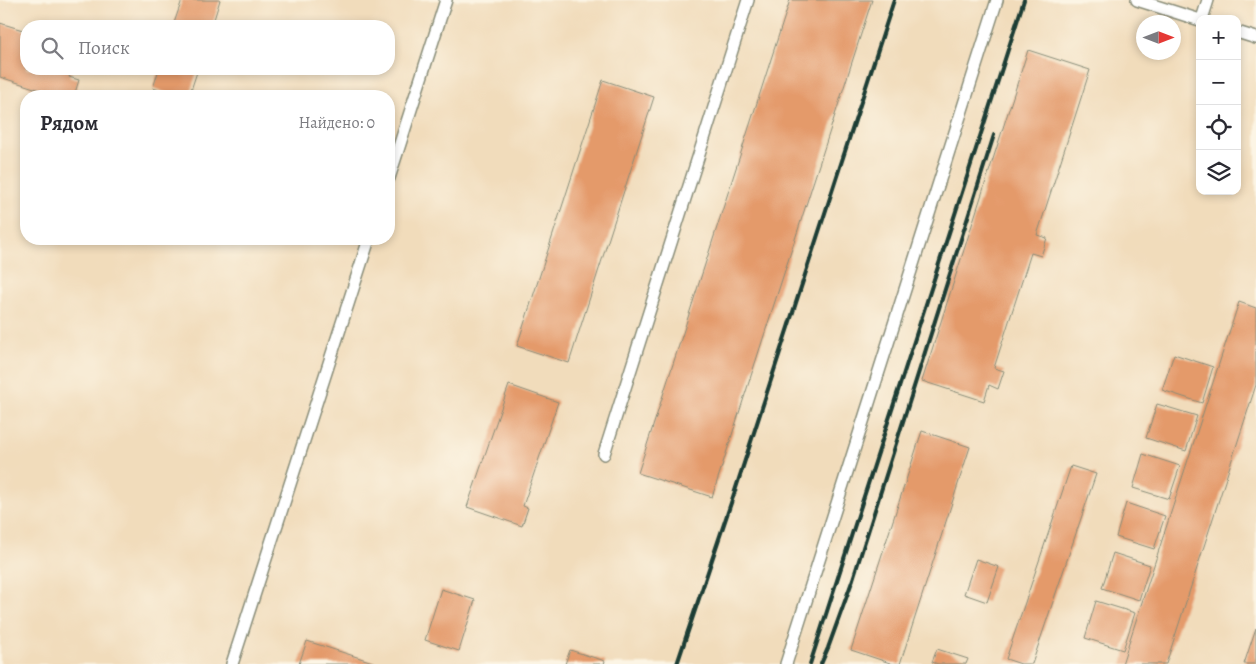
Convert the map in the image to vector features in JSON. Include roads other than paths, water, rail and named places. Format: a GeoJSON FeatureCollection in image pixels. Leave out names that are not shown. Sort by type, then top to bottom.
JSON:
{"type":"FeatureCollection","features":[{"type":"Feature","properties":{"kind":"lane"},"geometry":{"type":"LineString","coordinates":[[395,159],[446,0]]}},
{"type":"Feature","properties":{"kind":"lane"},"geometry":{"type":"LineString","coordinates":[[604,454],[748,0]]}},
{"type":"Feature","properties":{"kind":"lane"},"geometry":{"type":"LineString","coordinates":[[786,664],[997,0]]}},
{"type":"Feature","properties":{"kind":"lane"},"geometry":{"type":"LineString","coordinates":[[1137,0],[1196,18]]}},
{"type":"Feature","properties":{"kind":"lane"},"geometry":{"type":"LineString","coordinates":[[1202,15],[1208,0]]}},
{"type":"Feature","properties":{"kind":"lane"},"geometry":{"type":"LineString","coordinates":[[1241,33],[1256,38]]}},
{"type":"Feature","properties":{"kind":"lane"},"geometry":{"type":"LineString","coordinates":[[232,664],[367,245]]}},
{"type":"Feature","properties":{"kind":"railway"},"geometry":{"type":"LineString","coordinates":[[677,664],[894,0]]}},
{"type":"Feature","properties":{"kind":"railway"},"geometry":{"type":"LineString","coordinates":[[810,664],[1024,0]]}},
{"type":"Feature","properties":{"kind":"railway"},"geometry":{"type":"LineString","coordinates":[[821,664],[853,579],[994,135]]}}]}
